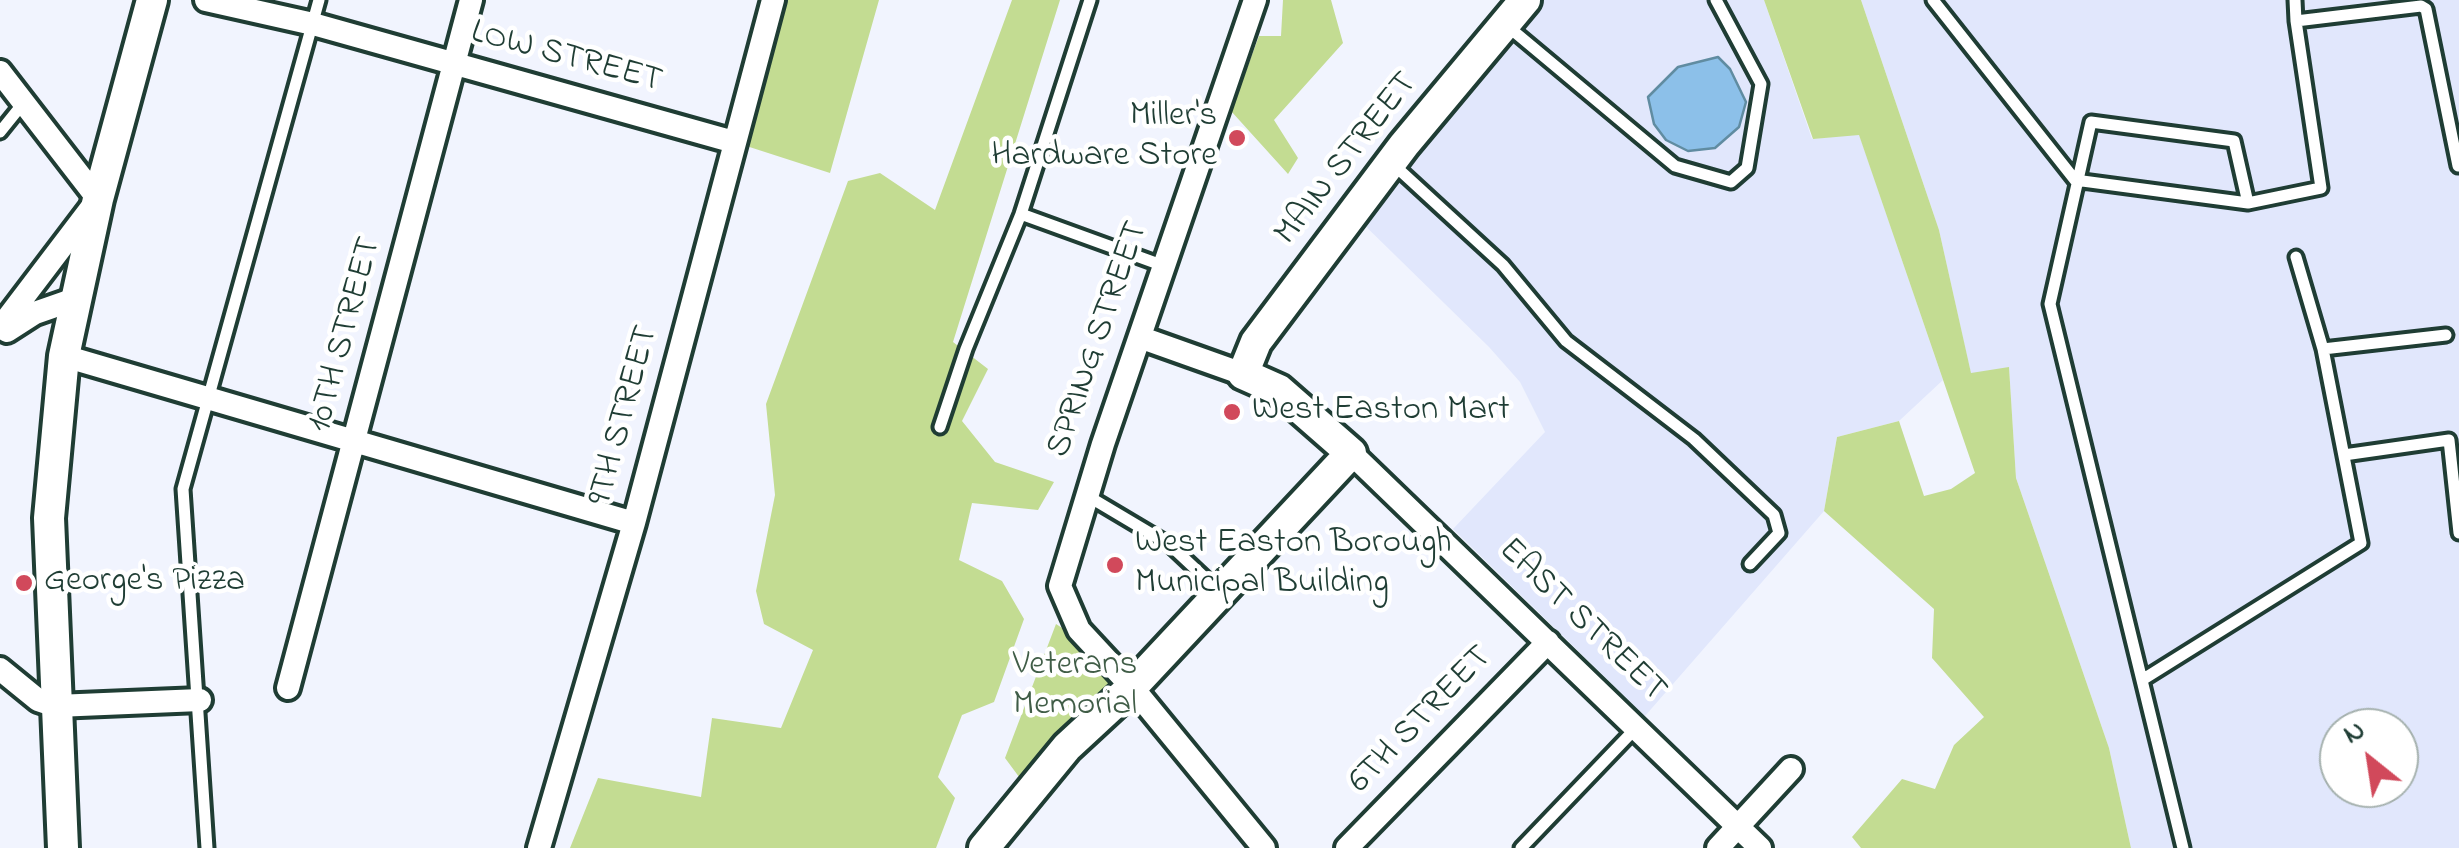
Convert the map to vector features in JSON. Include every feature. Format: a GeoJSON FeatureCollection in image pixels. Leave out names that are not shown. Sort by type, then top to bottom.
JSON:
{"type":"FeatureCollection","features":[{"type":"Feature","properties":{"kind":"street"},"geometry":{"type":"LineString","coordinates":[[64,848],[50,518],[64,356],[98,199],[152,0]]}},
{"type":"Feature","properties":{"kind":"street","name":"LOW STREET"},"geometry":{"type":"LineString","coordinates":[[206,0],[313,24],[734,142]]}},
{"type":"Feature","properties":{"kind":"street","name":"10TH STREET"},"geometry":{"type":"LineString","coordinates":[[288,688],[472,0]]}},
{"type":"Feature","properties":{"kind":"street","name":"9TH STREET"},"geometry":{"type":"LineString","coordinates":[[539,848],[634,524],[773,0]]}},
{"type":"Feature","properties":{"kind":"street","name":"SPRING STREET"},"geometry":{"type":"LineString","coordinates":[[1254,0],[1086,495],[1060,586],[1079,630],[1132,686],[1264,848]]}},
{"type":"Feature","properties":{"kind":"street","name":"MAIN STREET"},"geometry":{"type":"LineString","coordinates":[[1242,374],[1256,342],[1391,162],[1525,0]]}},
{"type":"Feature","properties":{"kind":"street"},"geometry":{"type":"LineString","coordinates":[[0,72],[98,199]]}},
{"type":"Feature","properties":{"kind":"street"},"geometry":{"type":"LineString","coordinates":[[0,328],[98,199]]}},
{"type":"Feature","properties":{"kind":"street"},"geometry":{"type":"LineString","coordinates":[[0,336],[35,312],[75,299]]}},
{"type":"Feature","properties":{"kind":"street","name":"EAST STREET"},"geometry":{"type":"LineString","coordinates":[[1142,338],[1279,390],[1351,453],[1760,848]]}},
{"type":"Feature","properties":{"kind":"street"},"geometry":{"type":"LineString","coordinates":[[64,356],[634,524]]}},
{"type":"Feature","properties":{"kind":"street"},"geometry":{"type":"LineString","coordinates":[[984,848],[1028,789],[1132,686],[1351,453]]}},
{"type":"Feature","properties":{"kind":"street","name":"6TH STREET"},"geometry":{"type":"LineString","coordinates":[[1346,848],[1548,642]]}},
{"type":"Feature","properties":{"kind":"street"},"geometry":{"type":"LineString","coordinates":[[0,669],[38,700],[56,706],[200,700]]}},
{"type":"Feature","properties":{"kind":"street"},"geometry":{"type":"LineString","coordinates":[[1718,848],[1791,768]]}},
{"type":"Feature","properties":{"kind":"lane"},"geometry":{"type":"LineString","coordinates":[[206,848],[200,700],[183,489],[212,398],[319,0]]}},
{"type":"Feature","properties":{"kind":"lane"},"geometry":{"type":"LineString","coordinates":[[940,426],[966,348],[1021,214],[1090,0]]}},
{"type":"Feature","properties":{"kind":"lane"},"geometry":{"type":"LineString","coordinates":[[1505,24],[1675,166],[1731,182],[1746,168],[1761,84],[1716,0]]}},
{"type":"Feature","properties":{"kind":"lane"},"geometry":{"type":"LineString","coordinates":[[1933,0],[2075,180],[2248,203],[2321,188],[2294,0]]}},
{"type":"Feature","properties":{"kind":"lane"},"geometry":{"type":"LineString","coordinates":[[2296,21],[2421,6],[2426,9],[2458,166]]}},
{"type":"Feature","properties":{"kind":"lane"},"geometry":{"type":"LineString","coordinates":[[0,132],[25,101]]}},
{"type":"Feature","properties":{"kind":"lane"},"geometry":{"type":"LineString","coordinates":[[2183,848],[2050,304],[2091,122],[2234,141],[2248,203]]}},
{"type":"Feature","properties":{"kind":"lane"},"geometry":{"type":"LineString","coordinates":[[1391,162],[1503,265],[1566,341],[1694,440],[1774,515],[1779,533],[1750,564]]}},
{"type":"Feature","properties":{"kind":"lane"},"geometry":{"type":"LineString","coordinates":[[1021,214],[1164,266]]}},
{"type":"Feature","properties":{"kind":"lane"},"geometry":{"type":"LineString","coordinates":[[2142,680],[2361,543],[2323,349],[2296,257]]}},
{"type":"Feature","properties":{"kind":"lane"},"geometry":{"type":"LineString","coordinates":[[2323,349],[2446,335]]}},
{"type":"Feature","properties":{"kind":"lane"},"geometry":{"type":"LineString","coordinates":[[2344,455],[2449,440],[2459,533]]}},
{"type":"Feature","properties":{"kind":"lane"},"geometry":{"type":"LineString","coordinates":[[1086,495],[1170,545],[1220,593]]}},
{"type":"Feature","properties":{"kind":"lane"},"geometry":{"type":"LineString","coordinates":[[1521,848],[1636,728]]}},
{"type":"Feature","properties":{"kind":"shaded area"},"geometry":{"type":"Polygon","coordinates":[[[1539,0],[1764,0],[1812,139],[1859,134],[1943,380],[1899,421],[1837,437],[1824,511],[1645,716],[1453,529],[1545,432],[1520,382],[1351,212],[1539,0]]]}},
{"type":"Feature","properties":{"kind":"shaded area"},"geometry":{"type":"Polygon","coordinates":[[[1861,0],[2459,0],[2459,848],[2131,848],[2109,748],[2016,478],[2009,368],[1971,374],[1939,230],[1861,0]]]}},
{"type":"Feature","properties":{"kind":"green space"},"geometry":{"type":"Polygon","coordinates":[[[773,0],[879,0],[830,173],[734,142],[773,0]]]}},
{"type":"Feature","properties":{"kind":"green space"},"geometry":{"type":"Polygon","coordinates":[[[1012,0],[1060,0],[953,342],[988,369],[962,421],[995,462],[1054,482],[1038,510],[972,503],[959,560],[1002,581],[1024,619],[994,702],[962,715],[938,777],[955,798],[936,848],[570,848],[598,778],[701,797],[712,718],[781,728],[813,650],[764,624],[756,591],[775,495],[766,404],[848,181],[880,173],[935,210],[1012,0]]]}},
{"type":"Feature","properties":{"kind":"green space"},"geometry":{"type":"Polygon","coordinates":[[[1283,0],[1331,0],[1343,43],[1274,120],[1298,158],[1288,174],[1231,111],[1259,36],[1281,36],[1283,0]]]}},
{"type":"Feature","properties":{"kind":"green space"},"geometry":{"type":"Polygon","coordinates":[[[1764,0],[1861,0],[1939,230],[1971,373],[2009,367],[2016,478],[2109,748],[2131,848],[1861,848],[1852,837],[1902,779],[1935,789],[1954,745],[1984,717],[1932,658],[1934,609],[1824,511],[1837,437],[1899,421],[1924,496],[1951,489],[1975,473],[1859,135],[1813,139],[1764,0]]]}},
{"type":"Feature","properties":{"kind":"green space","name":"Veterans Memorial"},"geometry":{"type":"Polygon","coordinates":[[[1056,624],[1099,652],[1132,687],[1028,789],[1005,758],[1056,624]]]}},
{"type":"Feature","properties":{"kind":"water"},"geometry":{"type":"Polygon","coordinates":[[[1718,57],[1730,69],[1746,102],[1739,127],[1715,148],[1688,151],[1666,140],[1654,124],[1648,97],[1678,67],[1718,57]]]}},
{"type":"Feature","properties":{"kind":"place","name":"Miller's Hardware Store"},"geometry":{"type":"Point","coordinates":[1237,138]}},
{"type":"Feature","properties":{"kind":"place","name":"West Easton Mart"},"geometry":{"type":"Point","coordinates":[1232,412]}},
{"type":"Feature","properties":{"kind":"place","name":"West Easton Borough Municipal Building"},"geometry":{"type":"Point","coordinates":[1115,565]}},
{"type":"Feature","properties":{"kind":"place","name":"George's Pizza"},"geometry":{"type":"Point","coordinates":[24,583]}}]}
